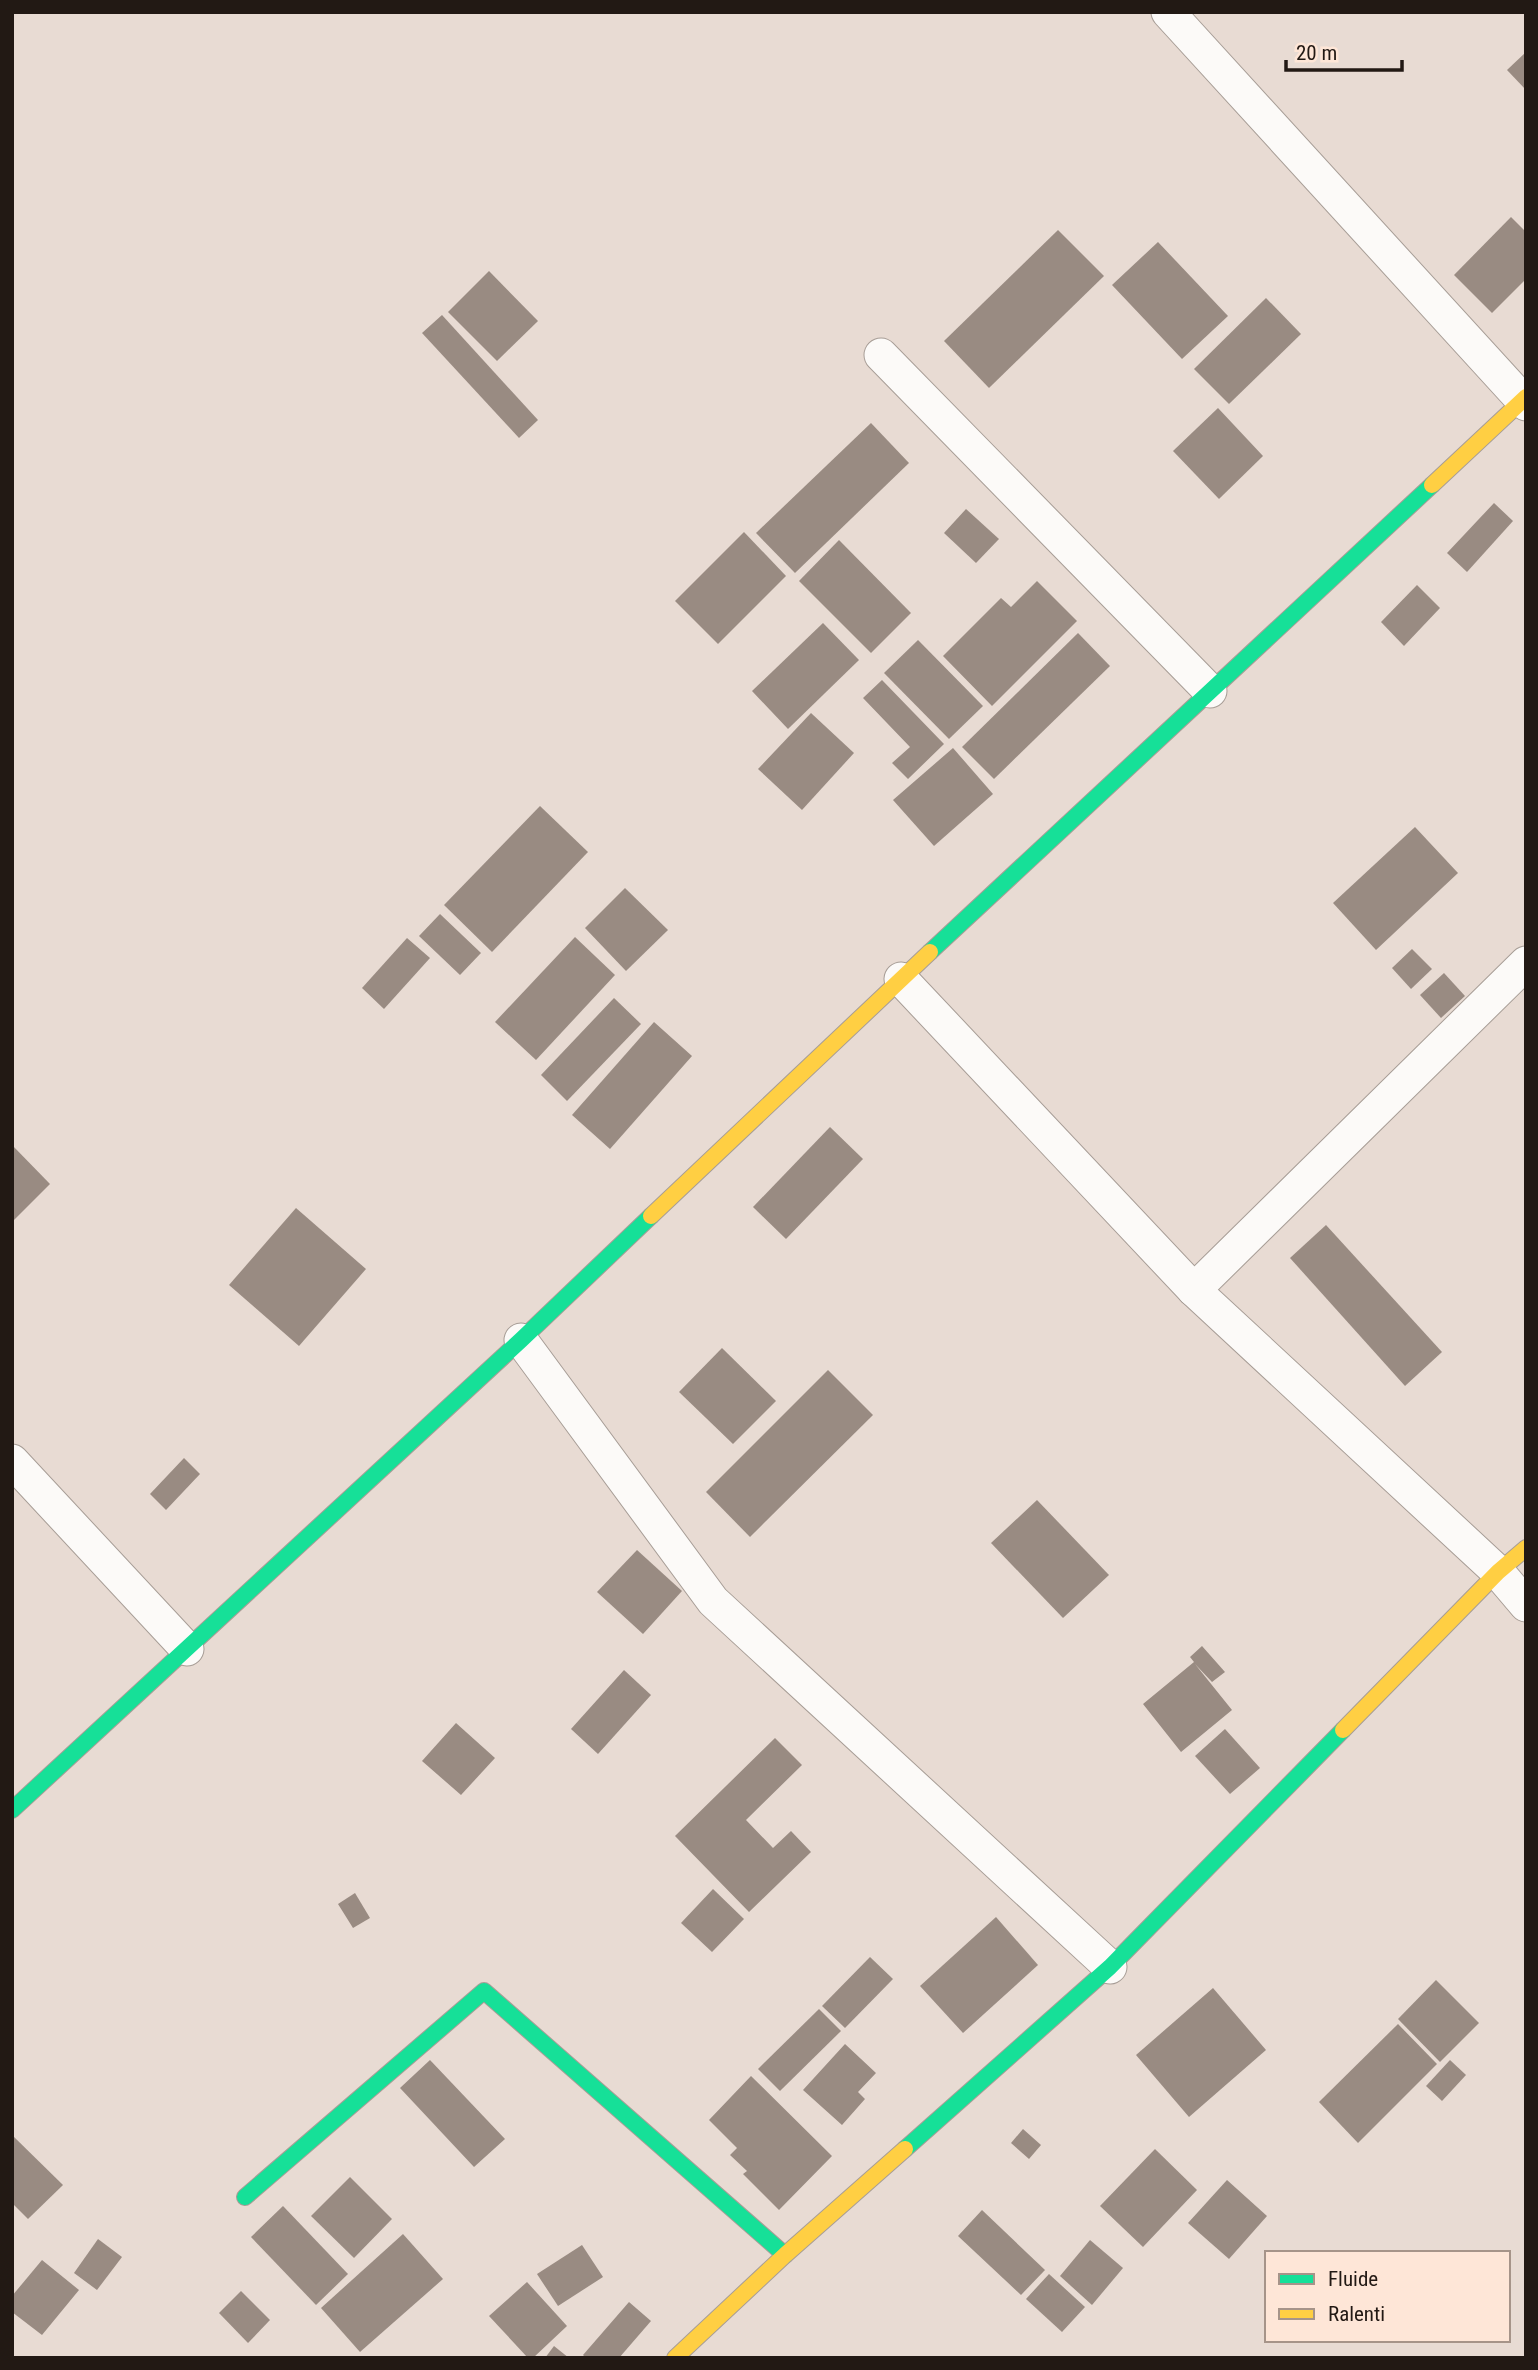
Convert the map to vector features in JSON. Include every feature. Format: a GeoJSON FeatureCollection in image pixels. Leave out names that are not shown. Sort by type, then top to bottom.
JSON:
{"type":"FeatureCollection","features":[{"type":"Feature","properties":{"kind":"street"},"geometry":{"type":"LineString","coordinates":[[12,1810],[521,1340],[901,979],[1524,400],[1168,12]]}},
{"type":"Feature","properties":{"kind":"street"},"geometry":{"type":"LineString","coordinates":[[881,355],[1210,691]]}},
{"type":"Feature","properties":{"kind":"street"},"geometry":{"type":"LineString","coordinates":[[1194,1290],[1526,963]]}},
{"type":"Feature","properties":{"kind":"street"},"geometry":{"type":"LineString","coordinates":[[901,979],[1194,1290],[1499,1572],[1526,1605]]}},
{"type":"Feature","properties":{"kind":"street"},"geometry":{"type":"LineString","coordinates":[[521,1340],[713,1601],[1110,1967]]}},
{"type":"Feature","properties":{"kind":"street"},"geometry":{"type":"LineString","coordinates":[[12,1461],[187,1649]]}},
{"type":"Feature","properties":{"kind":"street"},"geometry":{"type":"LineString","coordinates":[[675,2358],[785,2255],[1110,1967],[1499,1572],[1526,1548]]}},
{"type":"Feature","properties":{"kind":"street"},"geometry":{"type":"LineString","coordinates":[[245,2197],[484,1991],[785,2255]]}},
{"type":"Feature","properties":{"kind":"building"},"geometry":{"type":"Polygon","coordinates":[[[1526,52],[1526,90],[1507,70],[1526,52]]]}},
{"type":"Feature","properties":{"kind":"building"},"geometry":{"type":"Polygon","coordinates":[[[1511,217],[1526,232],[1526,279],[1492,313],[1454,275],[1511,217]]]}},
{"type":"Feature","properties":{"kind":"building"},"geometry":{"type":"Polygon","coordinates":[[[1058,230],[1104,276],[989,388],[944,341],[1058,230]]]}},
{"type":"Feature","properties":{"kind":"building"},"geometry":{"type":"Polygon","coordinates":[[[1158,242],[1228,316],[1182,359],[1112,285],[1158,242]]]}},
{"type":"Feature","properties":{"kind":"building"},"geometry":{"type":"Polygon","coordinates":[[[489,271],[538,321],[497,361],[448,312],[489,271]]]}},
{"type":"Feature","properties":{"kind":"building"},"geometry":{"type":"Polygon","coordinates":[[[1266,298],[1301,334],[1229,404],[1194,369],[1266,298]]]}},
{"type":"Feature","properties":{"kind":"building"},"geometry":{"type":"Polygon","coordinates":[[[442,315],[538,420],[519,438],[422,333],[442,315]]]}},
{"type":"Feature","properties":{"kind":"building"},"geometry":{"type":"Polygon","coordinates":[[[1218,408],[1263,456],[1219,499],[1173,451],[1218,408]]]}},
{"type":"Feature","properties":{"kind":"building"},"geometry":{"type":"Polygon","coordinates":[[[871,423],[909,463],[795,573],[756,533],[871,423]]]}},
{"type":"Feature","properties":{"kind":"building"},"geometry":{"type":"Polygon","coordinates":[[[1494,503],[1513,521],[1467,572],[1447,553],[1494,503]]]}},
{"type":"Feature","properties":{"kind":"building"},"geometry":{"type":"Polygon","coordinates":[[[966,509],[999,539],[976,563],[944,533],[966,509]]]}},
{"type":"Feature","properties":{"kind":"building"},"geometry":{"type":"Polygon","coordinates":[[[744,532],[786,576],[718,644],[675,601],[744,532]]]}},
{"type":"Feature","properties":{"kind":"building"},"geometry":{"type":"Polygon","coordinates":[[[839,540],[911,613],[871,653],[799,581],[839,540]]]}},
{"type":"Feature","properties":{"kind":"building"},"geometry":{"type":"Polygon","coordinates":[[[1037,581],[1077,621],[992,706],[943,656],[1001,598],[1011,607],[1037,581]]]}},
{"type":"Feature","properties":{"kind":"building"},"geometry":{"type":"Polygon","coordinates":[[[1417,585],[1440,608],[1404,646],[1381,622],[1417,585]]]}},
{"type":"Feature","properties":{"kind":"building"},"geometry":{"type":"Polygon","coordinates":[[[823,623],[859,660],[788,729],[752,691],[823,623]]]}},
{"type":"Feature","properties":{"kind":"building"},"geometry":{"type":"Polygon","coordinates":[[[1078,633],[1110,666],[994,779],[962,747],[1078,633]]]}},
{"type":"Feature","properties":{"kind":"building"},"geometry":{"type":"Polygon","coordinates":[[[918,640],[983,706],[949,739],[884,673],[918,640]]]}},
{"type":"Feature","properties":{"kind":"building"},"geometry":{"type":"Polygon","coordinates":[[[882,680],[944,744],[908,779],[892,763],[910,747],[863,698],[882,680]]]}},
{"type":"Feature","properties":{"kind":"building"},"geometry":{"type":"Polygon","coordinates":[[[811,713],[854,753],[802,810],[758,769],[811,713]]]}},
{"type":"Feature","properties":{"kind":"building"},"geometry":{"type":"Polygon","coordinates":[[[953,748],[993,794],[934,846],[893,800],[953,748]]]}},
{"type":"Feature","properties":{"kind":"building"},"geometry":{"type":"Polygon","coordinates":[[[540,806],[588,852],[492,952],[444,905],[540,806]]]}},
{"type":"Feature","properties":{"kind":"building"},"geometry":{"type":"Polygon","coordinates":[[[1415,827],[1458,873],[1376,950],[1333,903],[1415,827]]]}},
{"type":"Feature","properties":{"kind":"building"},"geometry":{"type":"Polygon","coordinates":[[[625,888],[668,930],[626,971],[585,928],[625,888]]]}},
{"type":"Feature","properties":{"kind":"building"},"geometry":{"type":"Polygon","coordinates":[[[440,914],[481,953],[460,975],[419,936],[440,914]]]}},
{"type":"Feature","properties":{"kind":"building"},"geometry":{"type":"Polygon","coordinates":[[[575,937],[615,975],[536,1060],[495,1022],[575,937]]]}},
{"type":"Feature","properties":{"kind":"building"},"geometry":{"type":"Polygon","coordinates":[[[407,938],[430,958],[384,1009],[362,988],[407,938]]]}},
{"type":"Feature","properties":{"kind":"building"},"geometry":{"type":"Polygon","coordinates":[[[1412,949],[1432,969],[1411,989],[1392,968],[1412,949]]]}},
{"type":"Feature","properties":{"kind":"building"},"geometry":{"type":"Polygon","coordinates":[[[1444,973],[1465,996],[1441,1018],[1420,995],[1444,973]]]}},
{"type":"Feature","properties":{"kind":"building"},"geometry":{"type":"Polygon","coordinates":[[[614,998],[641,1024],[567,1101],[541,1075],[614,998]]]}},
{"type":"Feature","properties":{"kind":"building"},"geometry":{"type":"Polygon","coordinates":[[[654,1022],[692,1056],[610,1149],[572,1115],[654,1022]]]}},
{"type":"Feature","properties":{"kind":"building"},"geometry":{"type":"Polygon","coordinates":[[[830,1127],[863,1159],[786,1239],[753,1207],[830,1127]]]}},
{"type":"Feature","properties":{"kind":"building"},"geometry":{"type":"Polygon","coordinates":[[[12,1145],[50,1184],[12,1222],[12,1145]]]}},
{"type":"Feature","properties":{"kind":"building"},"geometry":{"type":"Polygon","coordinates":[[[296,1208],[366,1269],[299,1346],[229,1285],[296,1208]]]}},
{"type":"Feature","properties":{"kind":"building"},"geometry":{"type":"Polygon","coordinates":[[[1326,1225],[1442,1352],[1405,1386],[1290,1258],[1326,1225]]]}},
{"type":"Feature","properties":{"kind":"building"},"geometry":{"type":"Polygon","coordinates":[[[722,1348],[776,1401],[733,1444],[679,1392],[722,1348]]]}},
{"type":"Feature","properties":{"kind":"building"},"geometry":{"type":"Polygon","coordinates":[[[828,1370],[873,1415],[750,1537],[706,1492],[828,1370]]]}},
{"type":"Feature","properties":{"kind":"building"},"geometry":{"type":"Polygon","coordinates":[[[184,1458],[200,1474],[166,1510],[150,1494],[184,1458]]]}},
{"type":"Feature","properties":{"kind":"building"},"geometry":{"type":"Polygon","coordinates":[[[1037,1500],[1109,1575],[1063,1618],[991,1543],[1037,1500]]]}},
{"type":"Feature","properties":{"kind":"building"},"geometry":{"type":"Polygon","coordinates":[[[637,1550],[682,1591],[643,1634],[597,1592],[637,1550]]]}},
{"type":"Feature","properties":{"kind":"building"},"geometry":{"type":"Polygon","coordinates":[[[1202,1646],[1225,1672],[1212,1682],[1195,1664],[1232,1710],[1181,1752],[1143,1704],[1194,1662],[1190,1657],[1202,1646]]]}},
{"type":"Feature","properties":{"kind":"building"},"geometry":{"type":"Polygon","coordinates":[[[624,1670],[651,1695],[598,1754],[571,1729],[624,1670]]]}},
{"type":"Feature","properties":{"kind":"building"},"geometry":{"type":"Polygon","coordinates":[[[456,1723],[495,1758],[461,1795],[422,1761],[456,1723]]]}},
{"type":"Feature","properties":{"kind":"building"},"geometry":{"type":"Polygon","coordinates":[[[1225,1729],[1260,1768],[1230,1794],[1195,1756],[1225,1729]]]}},
{"type":"Feature","properties":{"kind":"building"},"geometry":{"type":"Polygon","coordinates":[[[775,1738],[802,1765],[746,1820],[773,1848],[791,1831],[811,1852],[749,1912],[675,1836],[775,1738]]]}},
{"type":"Feature","properties":{"kind":"building"},"geometry":{"type":"Polygon","coordinates":[[[713,1889],[744,1919],[712,1952],[681,1923],[713,1889]]]}},
{"type":"Feature","properties":{"kind":"building"},"geometry":{"type":"Polygon","coordinates":[[[355,1893],[370,1918],[353,1928],[338,1904],[355,1893]]]}},
{"type":"Feature","properties":{"kind":"building"},"geometry":{"type":"Polygon","coordinates":[[[996,1917],[1038,1965],[963,2033],[920,1986],[996,1917]]]}},
{"type":"Feature","properties":{"kind":"building"},"geometry":{"type":"Polygon","coordinates":[[[870,1957],[893,1979],[845,2028],[822,2006],[870,1957]]]}},
{"type":"Feature","properties":{"kind":"building"},"geometry":{"type":"Polygon","coordinates":[[[1436,1980],[1479,2023],[1440,2062],[1398,2019],[1436,1980]]]}},
{"type":"Feature","properties":{"kind":"building"},"geometry":{"type":"Polygon","coordinates":[[[1213,1988],[1266,2050],[1189,2117],[1136,2055],[1213,1988]]]}},
{"type":"Feature","properties":{"kind":"building"},"geometry":{"type":"Polygon","coordinates":[[[819,2009],[841,2031],[780,2091],[758,2069],[819,2009]]]}},
{"type":"Feature","properties":{"kind":"building"},"geometry":{"type":"Polygon","coordinates":[[[1398,2024],[1437,2064],[1358,2143],[1319,2102],[1398,2024]]]}},
{"type":"Feature","properties":{"kind":"building"},"geometry":{"type":"Polygon","coordinates":[[[845,2044],[876,2073],[858,2092],[865,2099],[842,2125],[803,2090],[845,2044]]]}},
{"type":"Feature","properties":{"kind":"building"},"geometry":{"type":"Polygon","coordinates":[[[430,2060],[505,2139],[474,2167],[400,2088],[430,2060]]]}},
{"type":"Feature","properties":{"kind":"building"},"geometry":{"type":"Polygon","coordinates":[[[1450,2060],[1466,2075],[1442,2101],[1426,2086],[1450,2060]]]}},
{"type":"Feature","properties":{"kind":"building"},"geometry":{"type":"Polygon","coordinates":[[[751,2076],[832,2156],[779,2210],[743,2174],[747,2171],[730,2155],[737,2148],[709,2120],[751,2076]]]}},
{"type":"Feature","properties":{"kind":"building"},"geometry":{"type":"Polygon","coordinates":[[[1023,2129],[1041,2145],[1029,2159],[1011,2143],[1023,2129]]]}},
{"type":"Feature","properties":{"kind":"building"},"geometry":{"type":"Polygon","coordinates":[[[12,2135],[63,2185],[28,2219],[12,2203],[12,2135]]]}},
{"type":"Feature","properties":{"kind":"building"},"geometry":{"type":"Polygon","coordinates":[[[1155,2149],[1197,2190],[1143,2247],[1100,2206],[1155,2149]]]}},
{"type":"Feature","properties":{"kind":"building"},"geometry":{"type":"Polygon","coordinates":[[[350,2177],[392,2219],[354,2258],[311,2216],[350,2177]]]}},
{"type":"Feature","properties":{"kind":"building"},"geometry":{"type":"Polygon","coordinates":[[[1227,2180],[1267,2216],[1229,2259],[1188,2223],[1227,2180]]]}},
{"type":"Feature","properties":{"kind":"building"},"geometry":{"type":"Polygon","coordinates":[[[283,2206],[348,2274],[316,2305],[251,2237],[283,2206]]]}},
{"type":"Feature","properties":{"kind":"building"},"geometry":{"type":"Polygon","coordinates":[[[982,2210],[1045,2270],[1021,2295],[958,2236],[982,2210]]]}},
{"type":"Feature","properties":{"kind":"building"},"geometry":{"type":"Polygon","coordinates":[[[403,2234],[443,2279],[360,2352],[321,2308],[403,2234]]]}},
{"type":"Feature","properties":{"kind":"building"},"geometry":{"type":"Polygon","coordinates":[[[98,2239],[122,2257],[97,2290],[74,2273],[98,2239]]]}},
{"type":"Feature","properties":{"kind":"building"},"geometry":{"type":"Polygon","coordinates":[[[1090,2240],[1123,2268],[1092,2305],[1060,2276],[1090,2240]]]}},
{"type":"Feature","properties":{"kind":"building"},"geometry":{"type":"Polygon","coordinates":[[[582,2245],[603,2277],[558,2306],[537,2274],[582,2245]]]}},
{"type":"Feature","properties":{"kind":"building"},"geometry":{"type":"Polygon","coordinates":[[[42,2260],[79,2290],[42,2335],[12,2312],[12,2296],[42,2260]]]}},
{"type":"Feature","properties":{"kind":"building"},"geometry":{"type":"Polygon","coordinates":[[[1049,2274],[1085,2307],[1062,2332],[1026,2299],[1049,2274]]]}},
{"type":"Feature","properties":{"kind":"building"},"geometry":{"type":"Polygon","coordinates":[[[527,2282],[567,2326],[533,2358],[528,2358],[489,2316],[527,2282]]]}},
{"type":"Feature","properties":{"kind":"building"},"geometry":{"type":"Polygon","coordinates":[[[241,2291],[270,2320],[248,2343],[219,2313],[241,2291]]]}},
{"type":"Feature","properties":{"kind":"building"},"geometry":{"type":"Polygon","coordinates":[[[629,2302],[651,2321],[619,2358],[586,2358],[583,2355],[629,2302]]]}},
{"type":"Feature","properties":{"kind":"building"},"geometry":{"type":"Polygon","coordinates":[[[554,2346],[569,2358],[545,2358],[554,2346]]]}},
{"type":"Feature","properties":{"kind":"traffic: fast"},"geometry":{"type":"LineString","coordinates":[[930,952],[1432,485]]}},
{"type":"Feature","properties":{"kind":"traffic: fast"},"geometry":{"type":"LineString","coordinates":[[12,1810],[521,1340],[651,1216]]}},
{"type":"Feature","properties":{"kind":"traffic: fast"},"geometry":{"type":"LineString","coordinates":[[905,2149],[1110,1967],[1343,1730]]}},
{"type":"Feature","properties":{"kind":"traffic: fast"},"geometry":{"type":"LineString","coordinates":[[245,2197],[484,1991],[785,2255]]}},
{"type":"Feature","properties":{"kind":"traffic: slow"},"geometry":{"type":"LineString","coordinates":[[1432,485],[1526,397]]}},
{"type":"Feature","properties":{"kind":"traffic: slow"},"geometry":{"type":"LineString","coordinates":[[651,1216],[930,952]]}},
{"type":"Feature","properties":{"kind":"traffic: slow"},"geometry":{"type":"LineString","coordinates":[[1343,1730],[1498,1572],[1526,1548]]}},
{"type":"Feature","properties":{"kind":"traffic: slow"},"geometry":{"type":"LineString","coordinates":[[675,2358],[785,2255],[905,2149]]}}]}
